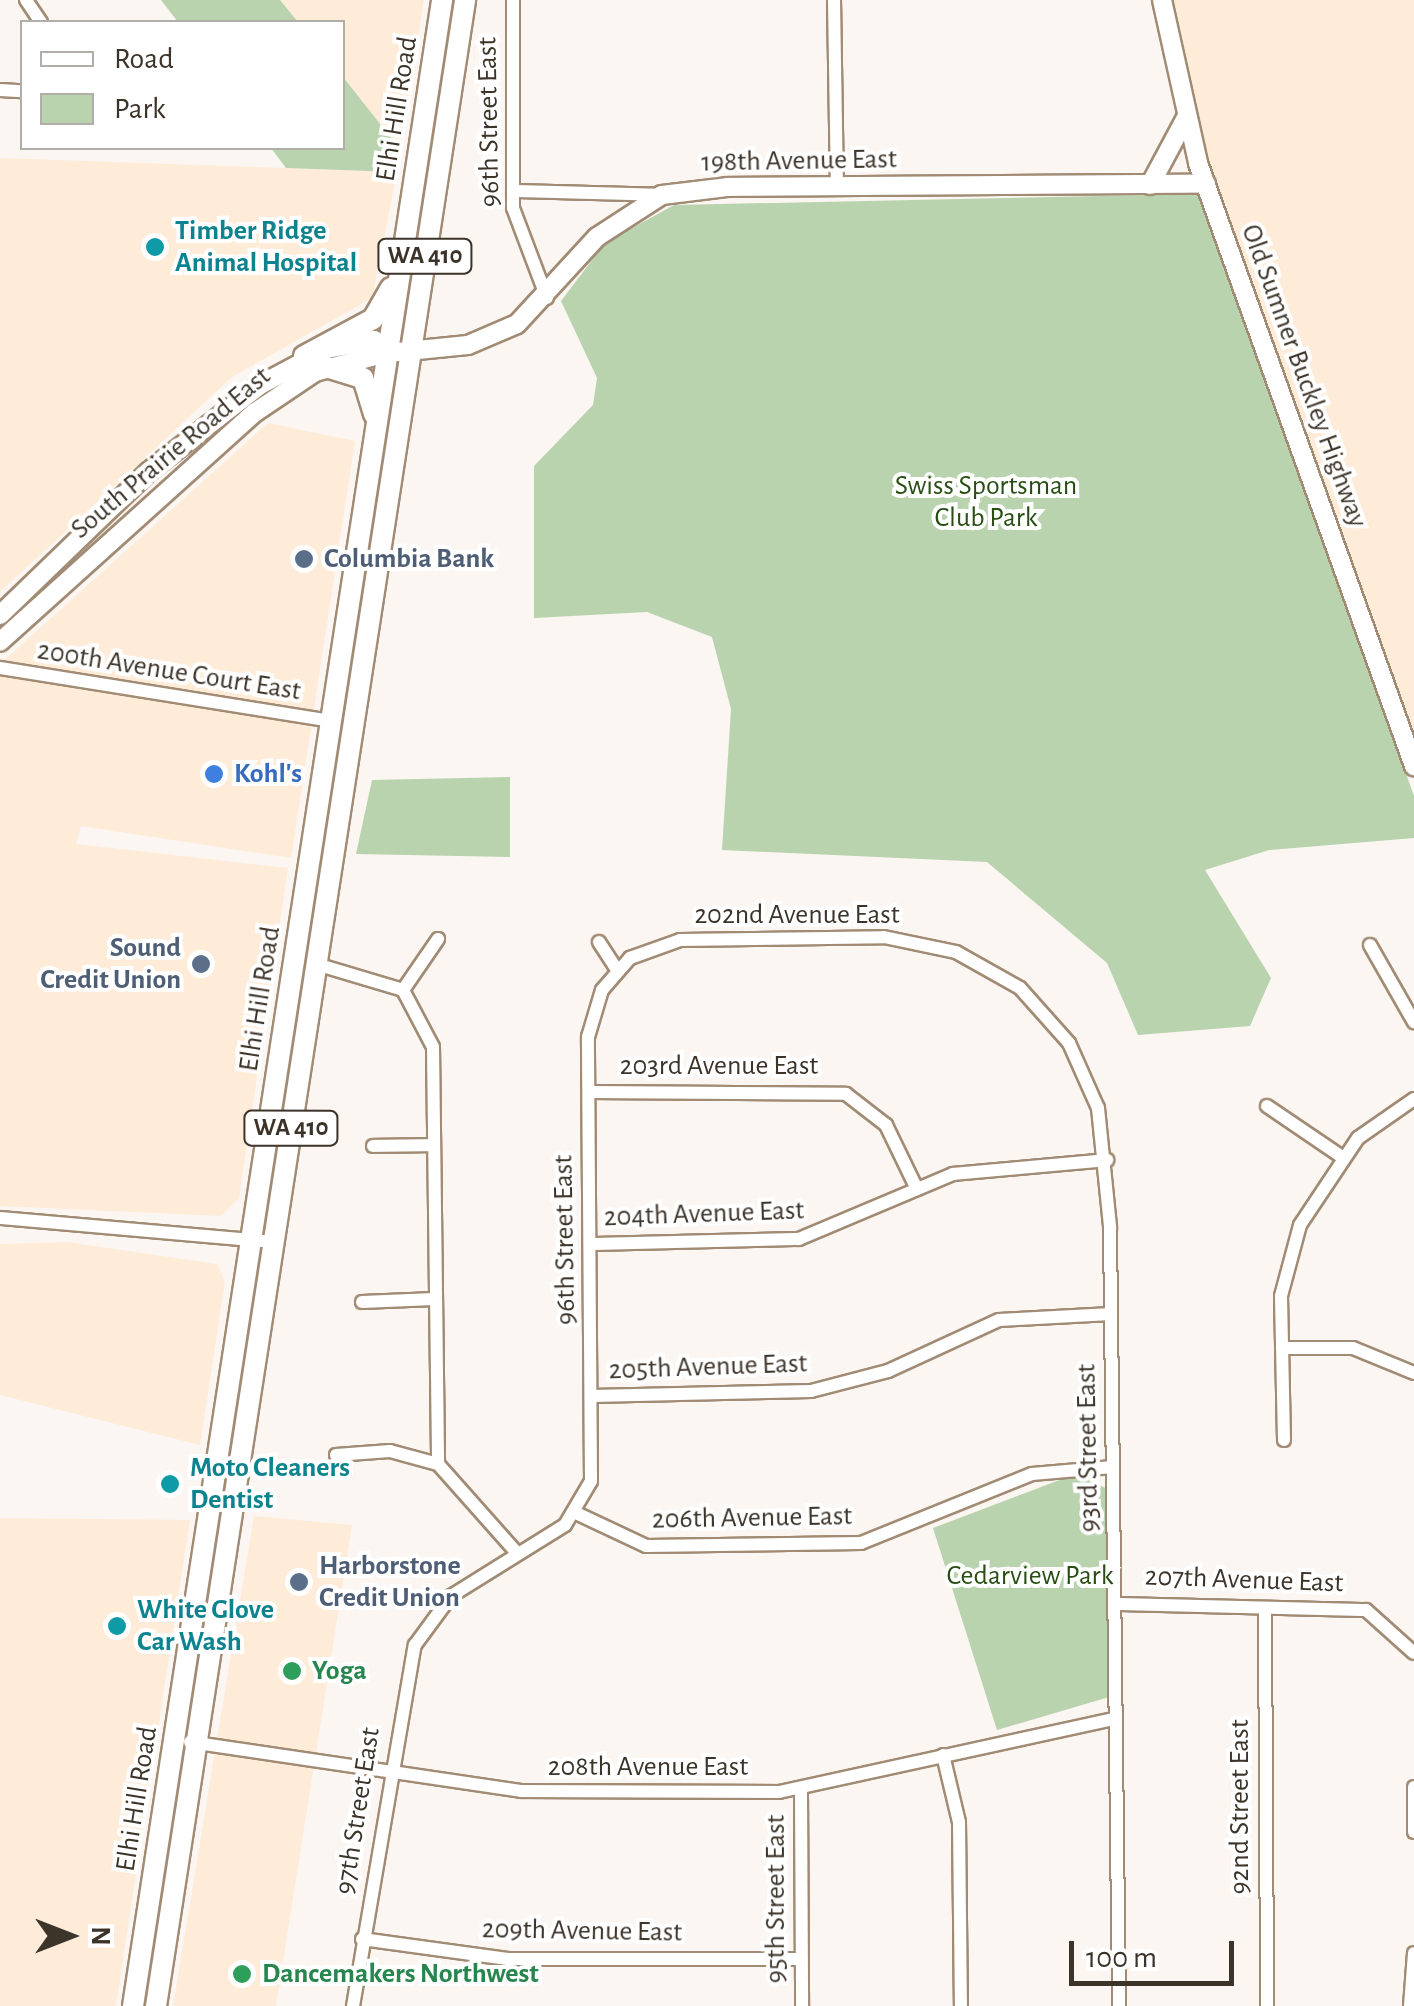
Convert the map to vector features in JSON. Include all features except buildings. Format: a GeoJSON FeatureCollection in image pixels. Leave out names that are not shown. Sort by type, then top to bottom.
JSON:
{"type":"FeatureCollection","features":[{"type":"Feature","properties":{"kind":"main road","name":"Elhi Hill Road"},"geometry":{"type":"LineString","coordinates":[[132,2006],[370,474],[400,352],[404,238],[442,0]]}},
{"type":"Feature","properties":{"kind":"main road","name":"Elhi Hill Road"},"geometry":{"type":"LineString","coordinates":[[156,2006],[316,964],[400,352],[465,0]]}},
{"type":"Feature","properties":{"kind":"main road"},"geometry":{"type":"LineString","coordinates":[[304,356],[384,310],[404,238]]}},
{"type":"Feature","properties":{"kind":"main road"},"geometry":{"type":"LineString","coordinates":[[326,367],[364,378],[372,395],[370,474]]}},
{"type":"Feature","properties":{"kind":"street","name":"96th Street East"},"geometry":{"type":"LineString","coordinates":[[513,0],[513,191],[519,234],[547,298]]}},
{"type":"Feature","properties":{"kind":"street"},"geometry":{"type":"LineString","coordinates":[[834,0],[836,187]]}},
{"type":"Feature","properties":{"kind":"street","name":"Old Sumner Buckley Highway"},"geometry":{"type":"LineString","coordinates":[[1162,0],[1186,117],[1206,184],[1414,766]]}},
{"type":"Feature","properties":{"kind":"street"},"geometry":{"type":"LineString","coordinates":[[1150,185],[1186,117]]}},
{"type":"Feature","properties":{"kind":"street","name":"198th Avenue East"},"geometry":{"type":"LineString","coordinates":[[400,352],[491,337],[547,298],[597,238],[662,196],[836,187],[1206,184]]}},
{"type":"Feature","properties":{"kind":"street"},"geometry":{"type":"LineString","coordinates":[[513,191],[662,196]]}},
{"type":"Feature","properties":{"kind":"street","name":"South Prairie Road East"},"geometry":{"type":"LineString","coordinates":[[0,615],[8,603],[148,472],[304,356],[374,340],[400,352]]}},
{"type":"Feature","properties":{"kind":"street","name":"South Prairie Road East"},"geometry":{"type":"LineString","coordinates":[[0,642],[189,468],[326,367],[400,352]]}},
{"type":"Feature","properties":{"kind":"street","name":"200th Avenue Court East"},"geometry":{"type":"LineString","coordinates":[[0,668],[331,721]]}},
{"type":"Feature","properties":{"kind":"street"},"geometry":{"type":"LineString","coordinates":[[403,990],[438,939]]}},
{"type":"Feature","properties":{"kind":"street","name":"202nd Avenue East"},"geometry":{"type":"LineString","coordinates":[[617,970],[680,940],[902,939],[989,968],[1054,1021]]}},
{"type":"Feature","properties":{"kind":"street"},"geometry":{"type":"LineString","coordinates":[[599,942],[617,970]]}},
{"type":"Feature","properties":{"kind":"street"},"geometry":{"type":"LineString","coordinates":[[1370,945],[1414,1022]]}},
{"type":"Feature","properties":{"kind":"street"},"geometry":{"type":"LineString","coordinates":[[316,964],[403,990],[433,1047],[438,1464]]}},
{"type":"Feature","properties":{"kind":"street","name":"96th Street East"},"geometry":{"type":"LineString","coordinates":[[576,1514],[591,1481],[590,1021],[617,970]]}},
{"type":"Feature","properties":{"kind":"street","name":"93rd Street East"},"geometry":{"type":"LineString","coordinates":[[1054,1021],[1091,1087],[1107,1160],[1119,2006]]}},
{"type":"Feature","properties":{"kind":"street","name":"203rd Avenue East"},"geometry":{"type":"LineString","coordinates":[[588,1092],[846,1094],[886,1126],[917,1189]]}},
{"type":"Feature","properties":{"kind":"street"},"geometry":{"type":"LineString","coordinates":[[1284,1440],[1282,1296],[1297,1234],[1342,1158],[1414,1099]]}},
{"type":"Feature","properties":{"kind":"street"},"geometry":{"type":"LineString","coordinates":[[1267,1106],[1342,1158]]}},
{"type":"Feature","properties":{"kind":"street"},"geometry":{"type":"LineString","coordinates":[[373,1146],[434,1145]]}},
{"type":"Feature","properties":{"kind":"street","name":"204th Avenue East"},"geometry":{"type":"LineString","coordinates":[[590,1244],[799,1239],[917,1189],[993,1167],[1107,1160]]}},
{"type":"Feature","properties":{"kind":"street"},"geometry":{"type":"LineString","coordinates":[[0,1218],[274,1242]]}},
{"type":"Feature","properties":{"kind":"street"},"geometry":{"type":"LineString","coordinates":[[362,1302],[434,1299]]}},
{"type":"Feature","properties":{"kind":"street","name":"205th Avenue East"},"geometry":{"type":"LineString","coordinates":[[592,1396],[810,1391],[888,1371],[999,1320],[1111,1314]]}},
{"type":"Feature","properties":{"kind":"street"},"geometry":{"type":"LineString","coordinates":[[1282,1348],[1353,1348],[1414,1373]]}},
{"type":"Feature","properties":{"kind":"street"},"geometry":{"type":"LineString","coordinates":[[336,1455],[390,1452],[438,1464],[518,1554],[576,1514]]}},
{"type":"Feature","properties":{"kind":"street","name":"206th Avenue East"},"geometry":{"type":"LineString","coordinates":[[576,1514],[646,1546],[861,1543],[1032,1474],[1113,1467]]}},
{"type":"Feature","properties":{"kind":"street","name":"97th Street East"},"geometry":{"type":"LineString","coordinates":[[353,2006],[390,1772],[424,1626],[451,1596],[518,1554]]}},
{"type":"Feature","properties":{"kind":"street","name":"207th Avenue East"},"geometry":{"type":"LineString","coordinates":[[1115,1604],[1366,1610],[1414,1653]]}},
{"type":"Feature","properties":{"kind":"street","name":"92nd Street East"},"geometry":{"type":"LineString","coordinates":[[1264,1608],[1267,2006]]}},
{"type":"Feature","properties":{"kind":"street","name":"208th Avenue East"},"geometry":{"type":"LineString","coordinates":[[175,1739],[520,1792],[800,1792],[942,1755],[1115,1719]]}},
{"type":"Feature","properties":{"kind":"street"},"geometry":{"type":"LineString","coordinates":[[942,1755],[959,1822],[962,2006]]}},
{"type":"Feature","properties":{"kind":"street"},"geometry":{"type":"LineString","coordinates":[[1414,1786],[1414,1832]]}},
{"type":"Feature","properties":{"kind":"street","name":"95th Street East"},"geometry":{"type":"LineString","coordinates":[[800,1792],[802,2006]]}},
{"type":"Feature","properties":{"kind":"street","name":"209th Avenue East"},"geometry":{"type":"LineString","coordinates":[[362,1939],[508,1958],[801,1959]]}},
{"type":"Feature","properties":{"kind":"street"},"geometry":{"type":"LineString","coordinates":[[1410,2006],[1414,1953]]}},
{"type":"Feature","properties":{"kind":"shaded area"},"geometry":{"type":"Polygon","coordinates":[[[280,0],[424,0],[400,149],[345,80],[345,20],[296,20],[280,0]]]}},
{"type":"Feature","properties":{"kind":"shaded area"},"geometry":{"type":"Polygon","coordinates":[[[1162,0],[1414,0],[1414,764],[1206,184],[1162,0]]]}},
{"type":"Feature","properties":{"kind":"shaded area"},"geometry":{"type":"Polygon","coordinates":[[[0,158],[397,172],[372,298],[232,377],[0,592],[0,158]]]}},
{"type":"Feature","properties":{"kind":"shaded area"},"geometry":{"type":"Polygon","coordinates":[[[268,423],[355,441],[291,858],[81,826],[76,844],[288,868],[239,1198],[221,1216],[0,1206],[0,664],[268,423]]]}},
{"type":"Feature","properties":{"kind":"shaded area"},"geometry":{"type":"Polygon","coordinates":[[[67,1242],[217,1264],[225,1282],[200,1445],[0,1395],[0,1244],[67,1242]]]}},
{"type":"Feature","properties":{"kind":"shaded area"},"geometry":{"type":"Polygon","coordinates":[[[254,1516],[352,1525],[276,2006],[173,2006],[254,1516]]]}},
{"type":"Feature","properties":{"kind":"shaded area"},"geometry":{"type":"Polygon","coordinates":[[[0,1518],[190,1520],[116,2006],[0,2006],[0,1518]]]}},
{"type":"Feature","properties":{"kind":"green space"},"geometry":{"type":"Polygon","coordinates":[[[161,0],[280,0],[296,20],[176,20],[161,0]]]}},
{"type":"Feature","properties":{"kind":"green space"},"geometry":{"type":"Polygon","coordinates":[[[345,80],[400,149],[397,172],[286,168],[272,150],[345,150],[345,80]]]}},
{"type":"Feature","properties":{"kind":"green space","name":"Swiss Sportsman Club Park"},"geometry":{"type":"Polygon","coordinates":[[[1198,194],[1414,796],[1414,838],[1269,850],[1205,870],[1271,978],[1250,1026],[1138,1035],[1107,963],[987,862],[722,850],[731,709],[712,637],[647,612],[534,618],[534,466],[593,405],[597,378],[561,301],[605,243],[674,205],[1198,194]]]}},
{"type":"Feature","properties":{"kind":"green space"},"geometry":{"type":"Polygon","coordinates":[[[510,777],[510,857],[356,854],[372,780],[510,777]]]}},
{"type":"Feature","properties":{"kind":"green space","name":"Cedarview Park"},"geometry":{"type":"Polygon","coordinates":[[[1078,1473],[1107,1489],[1109,1697],[997,1730],[933,1528],[1078,1473]]]}},
{"type":"Feature","properties":{"kind":"place","name":"Timber Ridge Animal Hospital"},"geometry":{"type":"Point","coordinates":[155,247]}},
{"type":"Feature","properties":{"kind":"place","name":"Columbia Bank"},"geometry":{"type":"Point","coordinates":[304,559]}},
{"type":"Feature","properties":{"kind":"place","name":"Kohl's"},"geometry":{"type":"Point","coordinates":[214,774]}},
{"type":"Feature","properties":{"kind":"place","name":"Sound Credit Union"},"geometry":{"type":"Point","coordinates":[201,964]}},
{"type":"Feature","properties":{"kind":"place","name":"Moto Cleaners Dentist"},"geometry":{"type":"Point","coordinates":[170,1484]}},
{"type":"Feature","properties":{"kind":"place","name":"Harborstone Credit Union"},"geometry":{"type":"Point","coordinates":[299,1582]}},
{"type":"Feature","properties":{"kind":"place","name":"White Glove Car Wash"},"geometry":{"type":"Point","coordinates":[117,1626]}},
{"type":"Feature","properties":{"kind":"place","name":"Yoga"},"geometry":{"type":"Point","coordinates":[292,1671]}},
{"type":"Feature","properties":{"kind":"place","name":"Dancemakers Northwest"},"geometry":{"type":"Point","coordinates":[242,1974]}}]}
